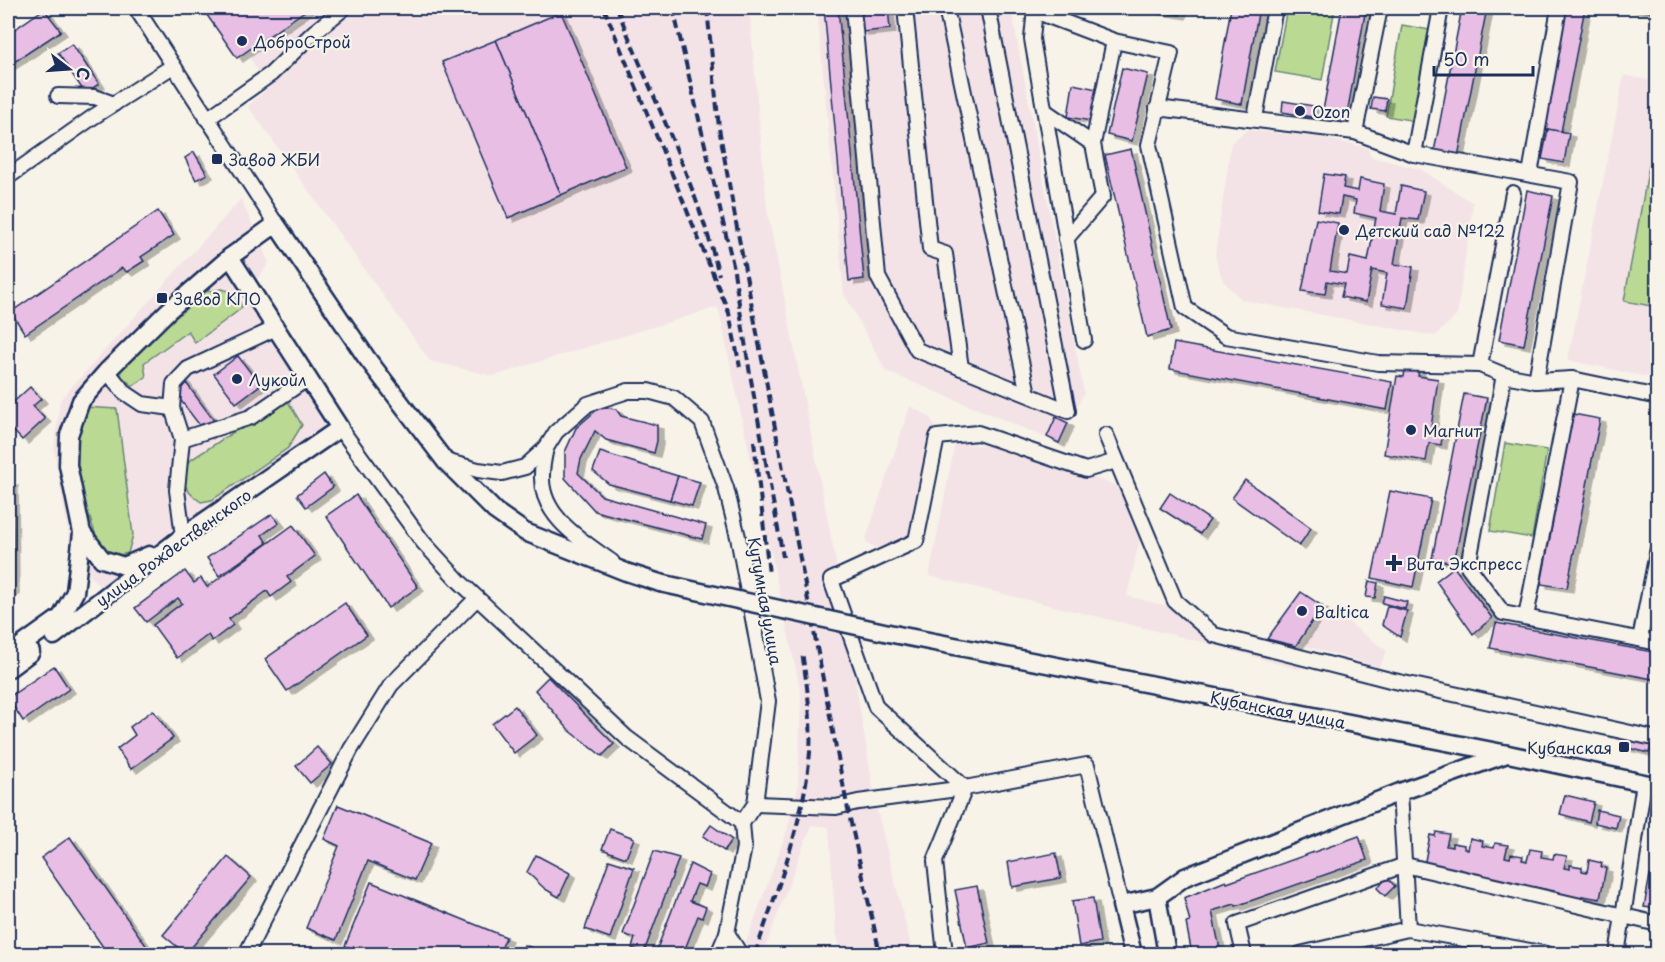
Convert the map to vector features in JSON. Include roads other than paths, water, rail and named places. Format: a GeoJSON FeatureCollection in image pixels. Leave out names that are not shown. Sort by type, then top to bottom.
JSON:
{"type":"FeatureCollection","features":[{"type":"Feature","properties":{"kind":"main road"},"geometry":{"type":"LineString","coordinates":[[8,655],[61,616],[75,592],[82,533],[68,465],[69,435],[81,401],[106,371],[168,311],[230,257],[276,224]]}},
{"type":"Feature","properties":{"kind":"main road","name":"Кубанская улица"},"geometry":{"type":"LineString","coordinates":[[276,224],[366,357],[445,461],[495,511],[525,532],[660,583],[898,635],[1651,784]]}},
{"type":"Feature","properties":{"kind":"main road"},"geometry":{"type":"LineString","coordinates":[[230,257],[340,428]]}},
{"type":"Feature","properties":{"kind":"main road","name":"улица Рождественского"},"geometry":{"type":"LineString","coordinates":[[8,669],[183,536],[340,428]]}},
{"type":"Feature","properties":{"kind":"main road"},"geometry":{"type":"LineString","coordinates":[[82,533],[102,559],[124,566],[145,558],[170,538],[183,536]]}},
{"type":"Feature","properties":{"kind":"main road"},"geometry":{"type":"LineString","coordinates":[[1133,954],[1121,905],[1157,897],[1185,877],[1400,792],[1508,754]]}},
{"type":"Feature","properties":{"kind":"main road"},"geometry":{"type":"LineString","coordinates":[[1157,897],[1167,954]]}},
{"type":"Feature","properties":{"kind":"street"},"geometry":{"type":"LineString","coordinates":[[136,8],[276,224]]}},
{"type":"Feature","properties":{"kind":"street"},"geometry":{"type":"LineString","coordinates":[[207,119],[271,74],[313,33],[344,8]]}},
{"type":"Feature","properties":{"kind":"street"},"geometry":{"type":"LineString","coordinates":[[853,8],[878,277],[918,351],[1068,411],[988,8]]}},
{"type":"Feature","properties":{"kind":"street"},"geometry":{"type":"LineString","coordinates":[[905,8],[930,249],[945,254],[961,368]]}},
{"type":"Feature","properties":{"kind":"street"},"geometry":{"type":"LineString","coordinates":[[946,8],[1028,394]]}},
{"type":"Feature","properties":{"kind":"street"},"geometry":{"type":"LineString","coordinates":[[1255,118],[1275,8]]}},
{"type":"Feature","properties":{"kind":"street"},"geometry":{"type":"LineString","coordinates":[[1355,132],[1380,8]]}},
{"type":"Feature","properties":{"kind":"street"},"geometry":{"type":"LineString","coordinates":[[1414,154],[1441,8]]}},
{"type":"Feature","properties":{"kind":"street"},"geometry":{"type":"LineString","coordinates":[[1530,174],[1559,8]]}},
{"type":"Feature","properties":{"kind":"street"},"geometry":{"type":"LineString","coordinates":[[1084,340],[1032,39],[1035,9],[1114,41],[1171,53],[1149,145],[1185,308],[1226,336],[1378,363],[1480,365],[1504,375],[1536,381],[1572,379],[1658,397]]}},
{"type":"Feature","properties":{"kind":"street"},"geometry":{"type":"LineString","coordinates":[[1066,239],[1103,196],[1093,144],[1114,41]]}},
{"type":"Feature","properties":{"kind":"street"},"geometry":{"type":"LineString","coordinates":[[8,177],[173,66]]}},
{"type":"Feature","properties":{"kind":"street"},"geometry":{"type":"LineString","coordinates":[[58,96],[95,97],[114,104]]}},
{"type":"Feature","properties":{"kind":"street"},"geometry":{"type":"LineString","coordinates":[[1158,108],[1255,118],[1355,132],[1414,154],[1571,182],[1536,381]]}},
{"type":"Feature","properties":{"kind":"street"},"geometry":{"type":"LineString","coordinates":[[1045,111],[1093,144]]}},
{"type":"Feature","properties":{"kind":"street"},"geometry":{"type":"LineString","coordinates":[[1480,365],[1513,193]]}},
{"type":"Feature","properties":{"kind":"street"},"geometry":{"type":"LineString","coordinates":[[183,536],[177,490],[182,440],[172,408],[174,384],[188,369],[276,328]]}},
{"type":"Feature","properties":{"kind":"street"},"geometry":{"type":"LineString","coordinates":[[106,371],[124,392],[142,404],[172,408]]}},
{"type":"Feature","properties":{"kind":"street"},"geometry":{"type":"LineString","coordinates":[[1504,375],[1468,566],[1503,613],[1658,643]]}},
{"type":"Feature","properties":{"kind":"street"},"geometry":{"type":"LineString","coordinates":[[182,440],[251,417],[308,378]]}},
{"type":"Feature","properties":{"kind":"street"},"geometry":{"type":"LineString","coordinates":[[1526,617],[1572,379]]}},
{"type":"Feature","properties":{"kind":"street","name":"Кутумная улица"},"geometry":{"type":"LineString","coordinates":[[546,448],[556,432],[588,404],[628,391],[648,391],[674,398],[702,422],[726,488],[738,537],[768,701],[755,804],[742,823]]}},
{"type":"Feature","properties":{"kind":"street"},"geometry":{"type":"LineString","coordinates":[[340,428],[423,542],[459,581],[627,738],[742,823],[744,847],[727,933],[718,954]]}},
{"type":"Feature","properties":{"kind":"street"},"geometry":{"type":"LineString","coordinates":[[965,788],[876,707],[831,580],[916,541],[937,437],[978,433],[1086,470],[1116,461]]}},
{"type":"Feature","properties":{"kind":"street"},"geometry":{"type":"LineString","coordinates":[[1106,435],[1175,601],[1214,635],[1390,680],[1658,738]]}},
{"type":"Feature","properties":{"kind":"street"},"geometry":{"type":"LineString","coordinates":[[445,461],[478,470],[502,473],[525,467],[546,448]]}},
{"type":"Feature","properties":{"kind":"street"},"geometry":{"type":"LineString","coordinates":[[546,448],[542,477],[543,490],[549,507],[565,528],[626,572]]}},
{"type":"Feature","properties":{"kind":"street"},"geometry":{"type":"LineString","coordinates":[[1640,639],[1658,548]]}},
{"type":"Feature","properties":{"kind":"street"},"geometry":{"type":"LineString","coordinates":[[246,954],[351,749],[390,685],[477,598]]}},
{"type":"Feature","properties":{"kind":"street"},"geometry":{"type":"LineString","coordinates":[[755,804],[836,807],[965,788],[1087,765],[1121,905]]}},
{"type":"Feature","properties":{"kind":"street"},"geometry":{"type":"LineString","coordinates":[[1617,954],[1622,918],[1651,784]]}},
{"type":"Feature","properties":{"kind":"street"},"geometry":{"type":"LineString","coordinates":[[945,954],[935,861],[965,788]]}},
{"type":"Feature","properties":{"kind":"street"},"geometry":{"type":"LineString","coordinates":[[1400,792],[1408,929]]}},
{"type":"Feature","properties":{"kind":"street"},"geometry":{"type":"LineString","coordinates":[[1244,954],[1237,924],[1405,865],[1622,918],[1658,924]]}},
{"type":"Feature","properties":{"kind":"street"},"geometry":{"type":"LineString","coordinates":[[1300,954],[1408,929],[1547,954]]}},
{"type":"Feature","properties":{"kind":"street"},"geometry":{"type":"LineString","coordinates":[[727,933],[740,954]]}},
{"type":"Feature","properties":{"kind":"railway"},"geometry":{"type":"LineString","coordinates":[[604,8],[729,313],[740,367]]}},
{"type":"Feature","properties":{"kind":"railway"},"geometry":{"type":"LineString","coordinates":[[617,8],[686,173],[719,275]]}},
{"type":"Feature","properties":{"kind":"railway"},"geometry":{"type":"LineString","coordinates":[[673,8],[733,265],[783,557]]}},
{"type":"Feature","properties":{"kind":"railway"},"geometry":{"type":"LineString","coordinates":[[707,8],[719,128],[737,228],[847,805],[880,954]]}},
{"type":"Feature","properties":{"kind":"railway"},"geometry":{"type":"LineString","coordinates":[[754,441],[769,574]]}},
{"type":"Feature","properties":{"kind":"railway"},"geometry":{"type":"LineString","coordinates":[[755,954],[789,855],[807,778],[810,727],[802,652]]}},
{"type":"Feature","properties":{"kind":"place","name":"ДоброСтрой"},"geometry":{"type":"Point","coordinates":[242,41]}},
{"type":"Feature","properties":{"kind":"place","name":"Ozon"},"geometry":{"type":"Point","coordinates":[1300,111]}},
{"type":"Feature","properties":{"kind":"place","name":"Завод ЖБИ"},"geometry":{"type":"Point","coordinates":[217,159]}},
{"type":"Feature","properties":{"kind":"place","name":"Детский сад №122"},"geometry":{"type":"Point","coordinates":[1344,230]}},
{"type":"Feature","properties":{"kind":"place","name":"Завод КПО"},"geometry":{"type":"Point","coordinates":[162,298]}},
{"type":"Feature","properties":{"kind":"place","name":"Лукойл"},"geometry":{"type":"Point","coordinates":[237,379]}},
{"type":"Feature","properties":{"kind":"place","name":"Магнит"},"geometry":{"type":"Point","coordinates":[1411,430]}},
{"type":"Feature","properties":{"kind":"place","name":"Вита Экспресс"},"geometry":{"type":"Point","coordinates":[1394,563]}},
{"type":"Feature","properties":{"kind":"place","name":"Baltica"},"geometry":{"type":"Point","coordinates":[1302,611]}},
{"type":"Feature","properties":{"kind":"place","name":"Кубанская"},"geometry":{"type":"Point","coordinates":[1624,747]}}]}
